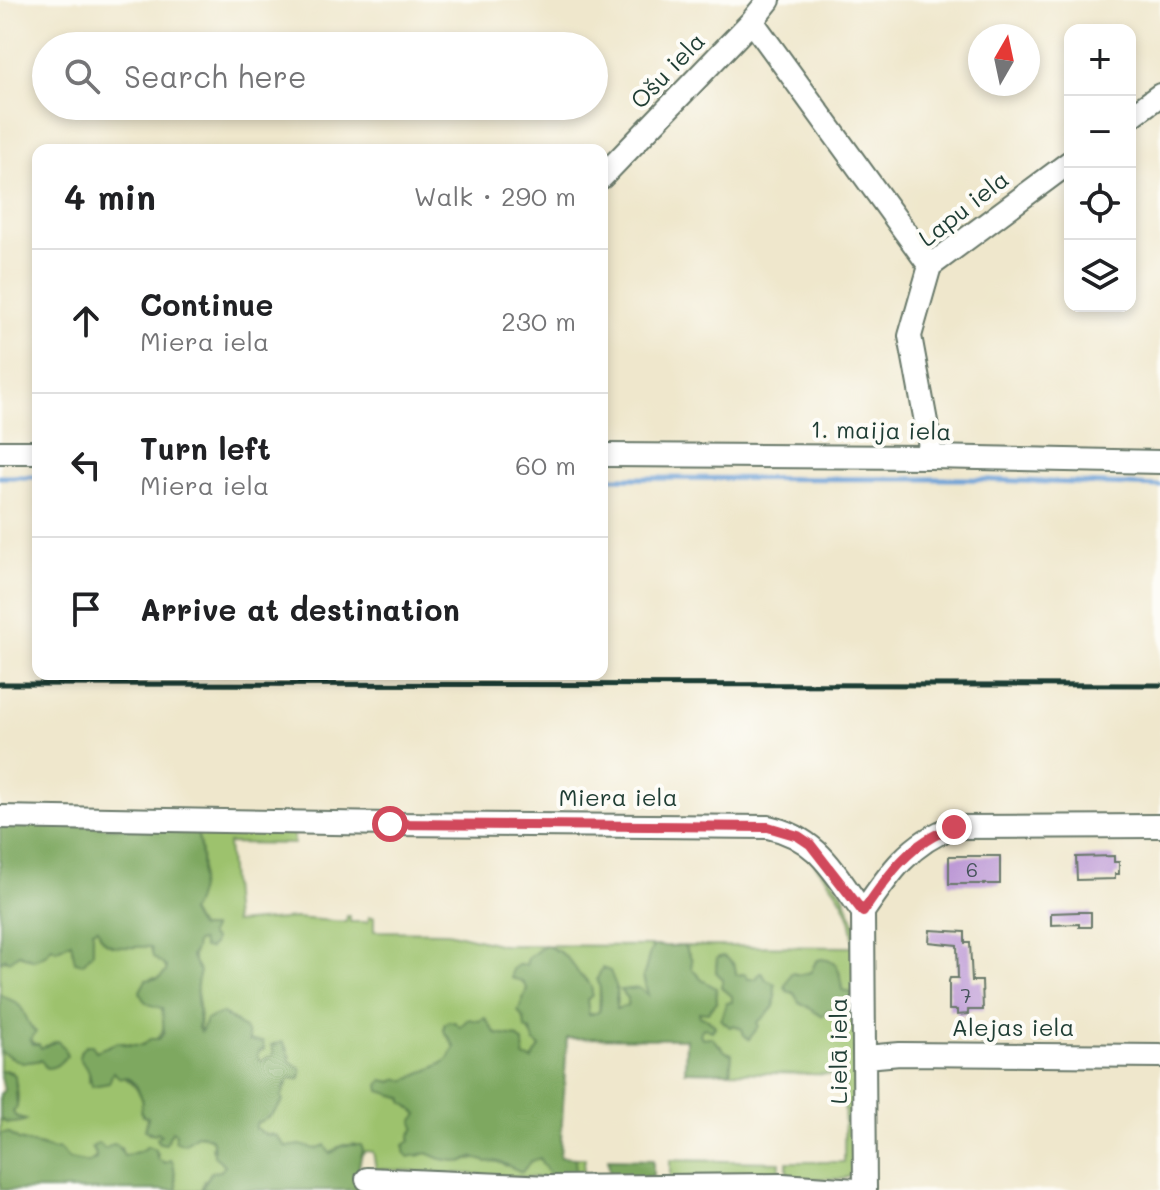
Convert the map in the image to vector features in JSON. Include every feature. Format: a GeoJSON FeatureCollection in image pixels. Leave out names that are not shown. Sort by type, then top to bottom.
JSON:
{"type":"FeatureCollection","features":[{"type":"Feature","properties":{"kind":"street","name":"Ošu iela"},"geometry":{"type":"LineString","coordinates":[[608,171],[769,0]]}},
{"type":"Feature","properties":{"kind":"street"},"geometry":{"type":"LineString","coordinates":[[752,21],[930,266]]}},
{"type":"Feature","properties":{"kind":"street"},"geometry":{"type":"LineString","coordinates":[[1136,113],[1160,95]]}},
{"type":"Feature","properties":{"kind":"street","name":"Lapu iela"},"geometry":{"type":"LineString","coordinates":[[930,457],[910,336],[930,266],[1064,166]]}},
{"type":"Feature","properties":{"kind":"street"},"geometry":{"type":"LineString","coordinates":[[0,452],[32,452]]}},
{"type":"Feature","properties":{"kind":"street","name":"1. maija iela"},"geometry":{"type":"LineString","coordinates":[[608,455],[1160,462]]}},
{"type":"Feature","properties":{"kind":"street","name":"Miera iela"},"geometry":{"type":"LineString","coordinates":[[0,817],[768,827],[798,836],[810,844],[863,912]]}},
{"type":"Feature","properties":{"kind":"street"},"geometry":{"type":"LineString","coordinates":[[863,912],[909,852],[923,841],[954,827],[1160,826]]}},
{"type":"Feature","properties":{"kind":"street","name":"Lielā iela"},"geometry":{"type":"LineString","coordinates":[[863,912],[865,1190]]}},
{"type":"Feature","properties":{"kind":"street","name":"Alejas iela"},"geometry":{"type":"LineString","coordinates":[[866,1057],[900,1054],[1160,1056]]}},
{"type":"Feature","properties":{"kind":"street"},"geometry":{"type":"LineString","coordinates":[[367,1179],[548,1188],[783,1185],[856,1190]]}},
{"type":"Feature","properties":{"kind":"green space"},"geometry":{"type":"Polygon","coordinates":[[[0,822],[197,831],[201,873],[198,893],[190,912],[199,928],[212,928],[209,935],[214,940],[208,949],[203,948],[201,941],[196,942],[191,956],[200,972],[197,986],[198,1029],[201,1032],[206,1020],[223,1013],[246,1031],[249,1041],[263,1042],[264,1049],[257,1056],[261,1061],[272,1056],[271,1045],[283,1042],[290,1056],[289,1061],[301,1069],[301,1076],[298,1079],[290,1078],[283,1088],[283,1100],[279,1107],[269,1117],[257,1122],[255,1128],[266,1135],[277,1136],[286,1147],[300,1145],[316,1149],[325,1145],[330,1154],[343,1145],[361,1145],[360,1175],[367,1190],[201,1190],[211,1172],[221,1171],[225,1165],[214,1156],[213,1140],[197,1135],[181,1143],[175,1141],[176,1134],[172,1131],[166,1144],[159,1143],[157,1138],[161,1135],[158,1132],[154,1134],[145,1130],[148,1117],[140,1111],[143,1101],[136,1085],[127,1077],[120,1078],[113,1072],[109,1083],[92,1086],[89,1073],[79,1057],[87,1045],[92,1045],[96,1051],[118,1042],[143,1045],[150,1039],[159,1039],[164,1033],[162,1008],[148,1003],[140,991],[146,980],[159,978],[166,972],[166,967],[153,957],[151,947],[112,945],[101,936],[98,928],[93,930],[93,952],[83,964],[75,962],[71,942],[56,950],[52,947],[34,960],[19,954],[9,961],[5,958],[0,962],[0,822]]]}},
{"type":"Feature","properties":{"kind":"green space"},"geometry":{"type":"Polygon","coordinates":[[[197,831],[294,833],[294,844],[228,843],[234,923],[295,918],[346,922],[347,916],[350,916],[350,922],[368,922],[369,917],[374,917],[374,931],[448,932],[502,945],[653,946],[643,977],[648,996],[621,991],[628,998],[628,1005],[615,1010],[616,986],[600,983],[599,1013],[588,1015],[587,1000],[592,995],[588,981],[580,975],[526,965],[522,981],[527,989],[519,1011],[540,1047],[532,1060],[523,1057],[523,1042],[517,1037],[497,1034],[479,1021],[460,1027],[450,1037],[455,1047],[443,1063],[406,1082],[383,1080],[418,1114],[415,1128],[419,1156],[427,1153],[446,1159],[485,1160],[506,1166],[541,1157],[575,1177],[575,1158],[585,1158],[582,1180],[376,1169],[373,1152],[362,1154],[363,1150],[354,1144],[338,1147],[330,1154],[309,1147],[286,1147],[272,1134],[266,1135],[255,1128],[257,1122],[273,1110],[290,1078],[301,1077],[301,1069],[288,1061],[287,1048],[261,1061],[255,1043],[249,1041],[236,1022],[223,1013],[206,1020],[201,1033],[193,959],[196,941],[201,941],[199,928],[190,912],[201,871],[197,831]]]}},
{"type":"Feature","properties":{"kind":"green space"},"geometry":{"type":"Polygon","coordinates":[[[800,843],[842,892],[859,932],[859,1161],[855,1174],[843,1179],[792,1178],[787,1172],[787,1162],[844,1162],[845,1075],[730,1072],[732,1054],[711,1037],[702,1038],[700,1034],[701,1029],[712,1031],[715,1027],[708,1019],[700,1017],[699,1011],[707,1013],[717,1002],[716,988],[702,980],[691,968],[692,960],[684,946],[853,947],[851,923],[843,902],[800,843]],[[723,956],[717,958],[716,972],[723,979],[721,987],[732,996],[732,1002],[727,1003],[721,1020],[730,1027],[734,1024],[742,1029],[749,1039],[758,1027],[756,1023],[774,1007],[775,984],[760,973],[756,979],[748,979],[745,974],[736,975],[733,963],[723,956]],[[821,959],[816,961],[811,972],[801,975],[791,973],[785,986],[787,991],[822,1015],[841,1006],[850,1008],[855,1005],[851,993],[842,990],[836,965],[821,959]]]}},
{"type":"Feature","properties":{"kind":"green space"},"geometry":{"type":"Polygon","coordinates":[[[98,928],[131,944],[152,947],[166,967],[166,972],[159,978],[152,978],[164,1018],[160,1035],[153,1041],[141,1045],[117,1043],[91,1056],[84,1062],[89,1082],[110,1076],[113,1072],[130,1082],[144,1104],[148,1133],[158,1131],[168,1135],[172,1131],[213,1140],[212,1149],[226,1165],[204,1181],[201,1190],[177,1190],[174,1168],[158,1159],[158,1153],[148,1147],[127,1156],[121,1148],[105,1149],[89,1163],[69,1159],[49,1148],[0,1133],[0,1119],[8,1124],[22,1118],[13,1112],[18,1098],[17,1087],[12,1072],[0,1072],[0,1051],[23,1062],[41,1060],[45,1065],[41,1048],[30,1040],[21,1013],[0,995],[0,962],[19,953],[26,958],[45,955],[52,947],[56,949],[72,942],[72,951],[93,952],[93,929],[98,928]]]}},
{"type":"Feature","properties":{"kind":"green space"},"geometry":{"type":"Polygon","coordinates":[[[545,945],[565,956],[590,985],[592,995],[587,1000],[589,1015],[600,1009],[597,979],[602,968],[610,971],[616,986],[616,1009],[628,1005],[628,998],[620,990],[639,988],[648,995],[643,976],[653,946],[684,946],[692,960],[691,968],[702,980],[716,988],[717,1002],[707,1013],[699,1012],[700,1017],[708,1019],[715,1026],[712,1031],[702,1029],[700,1034],[702,1038],[711,1037],[732,1054],[730,1072],[685,1071],[686,1039],[567,1038],[560,1157],[575,1158],[576,1177],[551,1179],[540,1158],[531,1161],[522,1172],[498,1161],[486,1162],[473,1157],[461,1162],[427,1153],[408,1157],[404,1145],[410,1141],[415,1128],[413,1122],[418,1114],[403,1102],[403,1098],[380,1091],[379,1085],[383,1080],[406,1081],[448,1059],[455,1047],[444,1031],[448,1021],[460,1027],[468,1019],[479,1021],[485,1018],[496,1034],[517,1037],[523,1042],[524,1057],[532,1060],[540,1047],[534,1042],[531,1031],[525,1029],[524,1019],[518,1011],[527,989],[522,981],[511,978],[512,969],[526,965],[528,958],[545,945]]]}},
{"type":"Feature","properties":{"kind":"green space"},"geometry":{"type":"Polygon","coordinates":[[[723,956],[733,963],[736,975],[745,974],[748,979],[756,979],[760,973],[775,984],[774,1006],[757,1023],[759,1026],[749,1039],[742,1029],[734,1025],[730,1027],[721,1020],[727,1003],[732,1002],[732,996],[721,987],[723,979],[716,972],[717,958],[723,956]]]}},
{"type":"Feature","properties":{"kind":"green space"},"geometry":{"type":"Polygon","coordinates":[[[816,961],[832,962],[838,969],[842,990],[851,992],[855,1005],[850,1009],[841,1006],[828,1010],[822,1016],[799,1002],[794,993],[787,991],[785,986],[791,973],[801,975],[811,972],[816,961]]]}},
{"type":"Feature","properties":{"kind":"green space"},"geometry":{"type":"Polygon","coordinates":[[[0,995],[22,1009],[36,1032],[30,1040],[32,1044],[39,1044],[41,1048],[57,1041],[64,1047],[67,1056],[55,1066],[46,1068],[41,1060],[22,1063],[0,1051],[0,995]]]}},
{"type":"Feature","properties":{"kind":"green space"},"geometry":{"type":"Polygon","coordinates":[[[4,1070],[15,1075],[17,1107],[13,1112],[26,1120],[10,1123],[0,1119],[0,1094],[4,1090],[0,1072],[4,1070]]]}},
{"type":"Feature","properties":{"kind":"green space"},"geometry":{"type":"Polygon","coordinates":[[[0,1133],[59,1149],[69,1159],[88,1163],[96,1159],[91,1148],[98,1143],[105,1149],[113,1144],[118,1145],[124,1156],[144,1150],[147,1146],[155,1149],[158,1159],[165,1163],[173,1162],[177,1190],[0,1190],[0,1133]]]}},
{"type":"Feature","properties":{"kind":"green space"},"geometry":{"type":"Polygon","coordinates":[[[608,1159],[653,1160],[653,1176],[610,1179],[608,1159]]]}},
{"type":"Feature","properties":{"kind":"green space"},"geometry":{"type":"Polygon","coordinates":[[[670,1160],[780,1162],[779,1177],[670,1181],[670,1160]]]}},
{"type":"Feature","properties":{"kind":"building"},"geometry":{"type":"Polygon","coordinates":[[[949,856],[1000,856],[1000,884],[949,884],[949,856]]]}},
{"type":"Feature","properties":{"kind":"building"},"geometry":{"type":"Polygon","coordinates":[[[1114,856],[1114,862],[1119,862],[1119,874],[1115,874],[1115,879],[1077,880],[1076,857],[1114,856]]]}},
{"type":"Feature","properties":{"kind":"building"},"geometry":{"type":"Polygon","coordinates":[[[1091,912],[1091,927],[1051,925],[1051,913],[1091,912]]]}},
{"type":"Feature","properties":{"kind":"building"},"geometry":{"type":"Polygon","coordinates":[[[930,930],[965,932],[965,943],[970,943],[972,981],[982,981],[983,1010],[968,1010],[968,1014],[957,1015],[957,1010],[949,1010],[949,981],[950,978],[958,978],[957,945],[929,942],[930,930]]]}},
{"type":"Feature","properties":{"kind":"waterway"},"geometry":{"type":"LineString","coordinates":[[0,477],[32,477]]}},
{"type":"Feature","properties":{"kind":"waterway"},"geometry":{"type":"LineString","coordinates":[[608,478],[966,479],[1160,486]]}},
{"type":"Feature","properties":{"kind":"railway"},"geometry":{"type":"LineString","coordinates":[[0,684],[1160,685]]}},
{"type":"Feature","properties":{"kind":"route"},"geometry":{"type":"LineString","coordinates":[[390,824],[768,827],[784,830],[810,844],[863,912],[909,852],[939,832],[954,827]]}}]}
